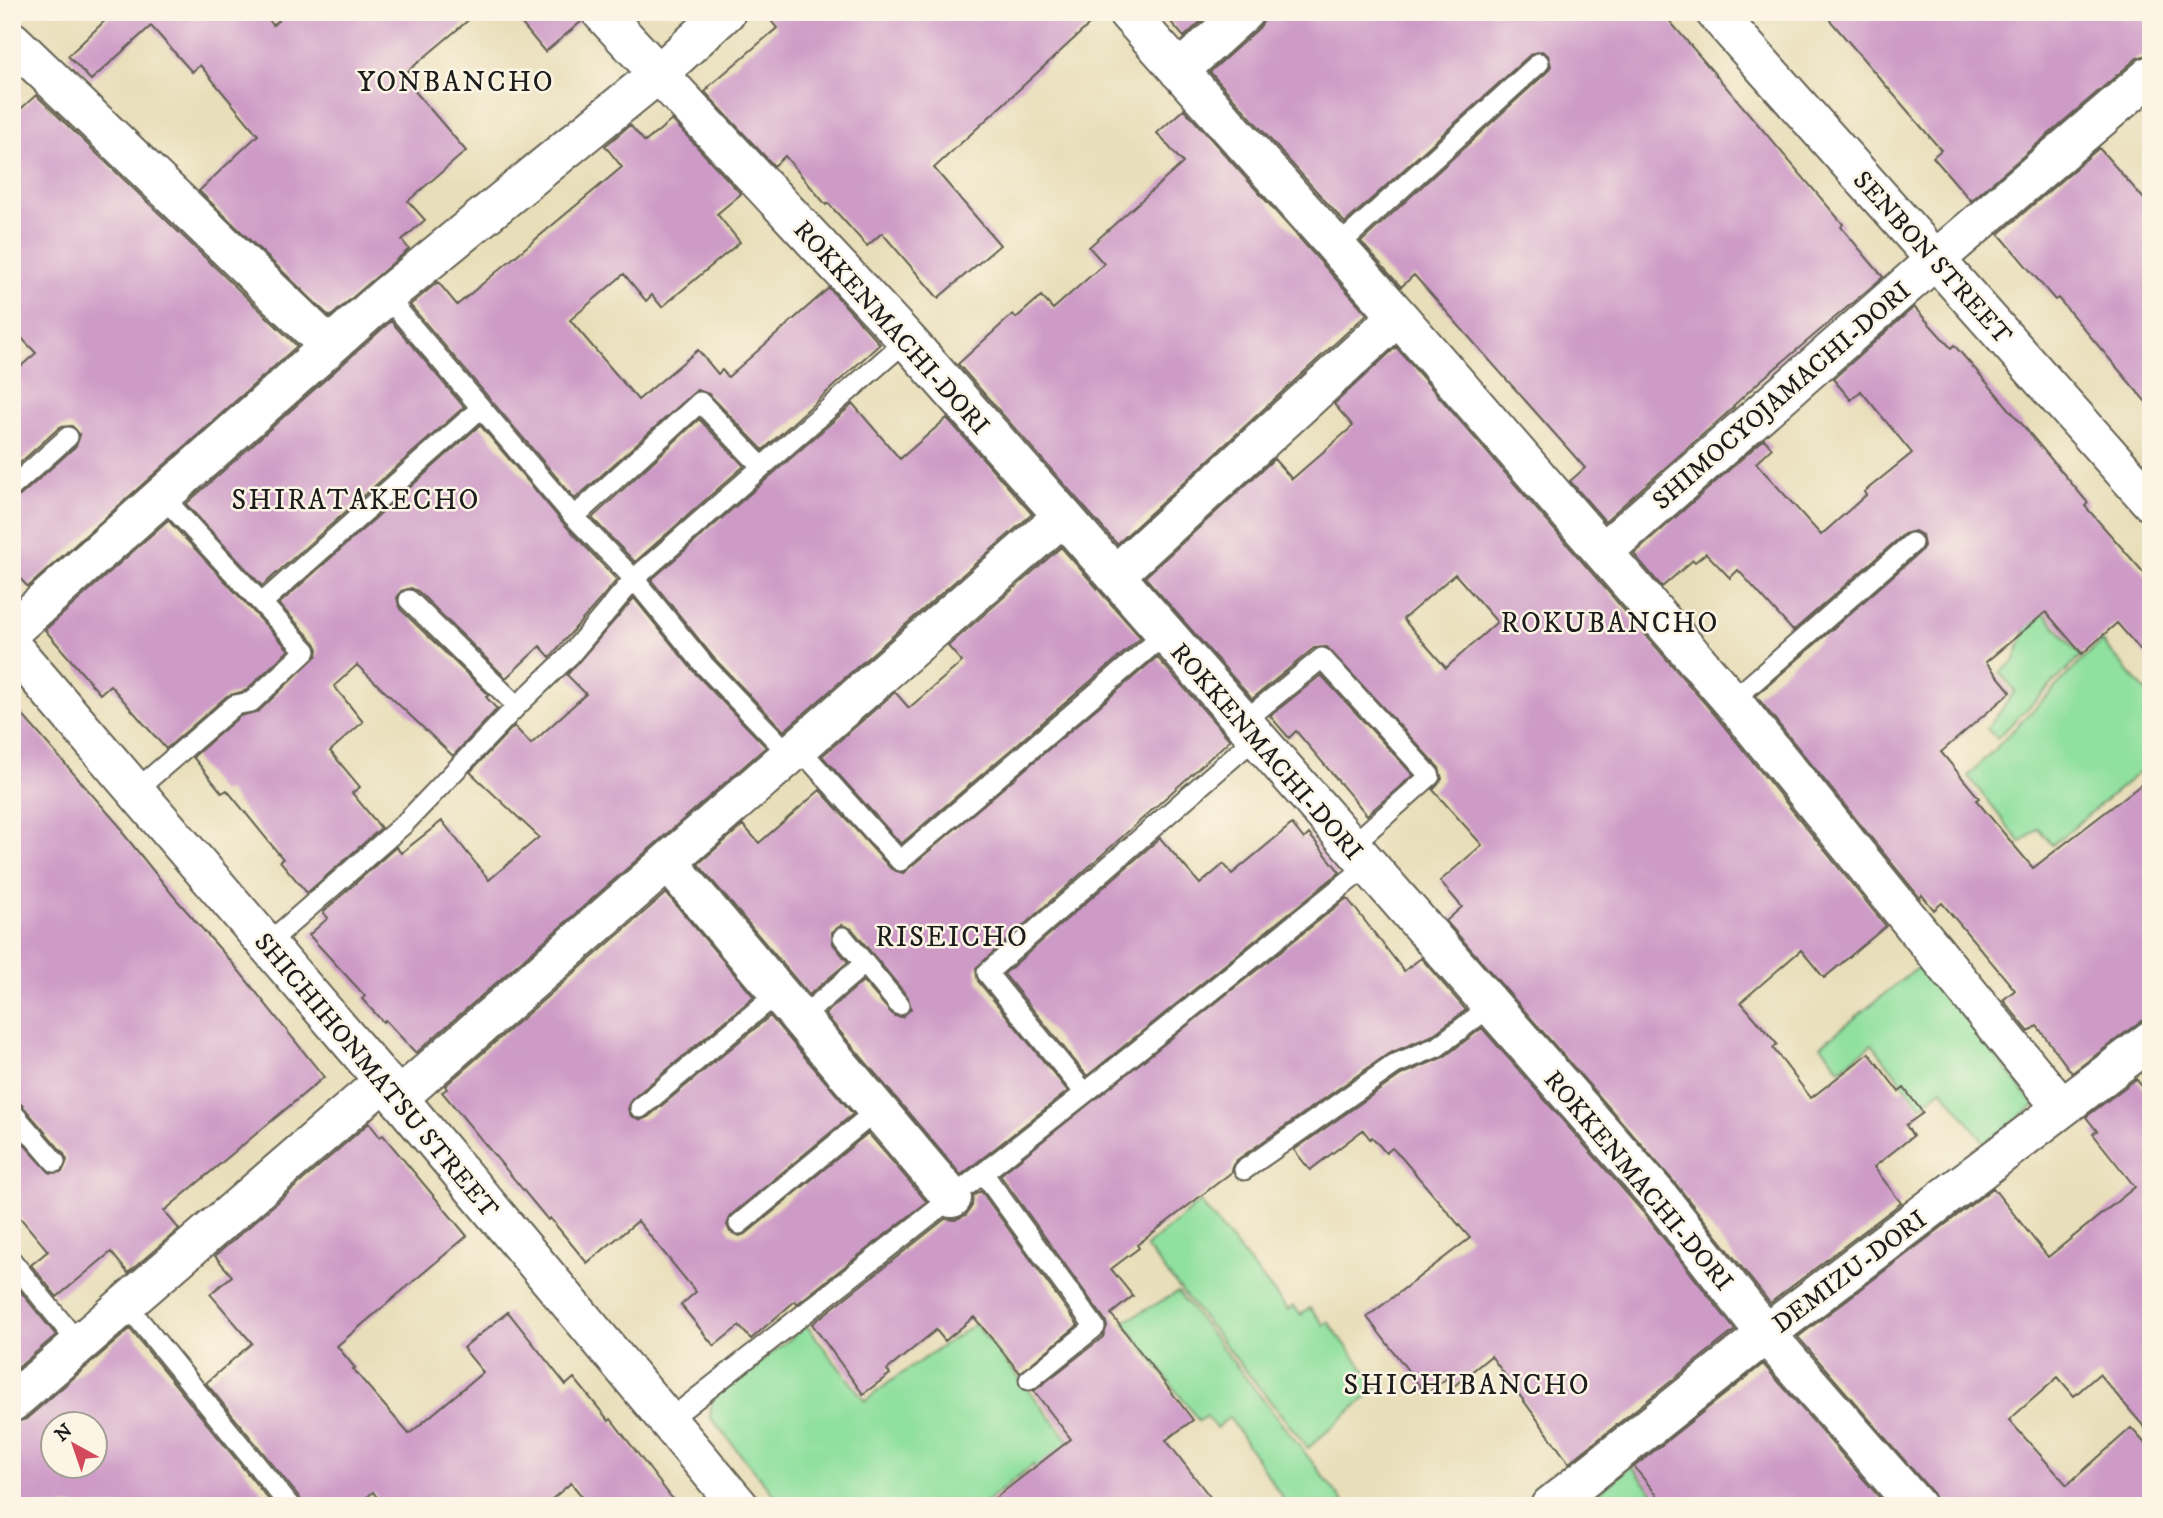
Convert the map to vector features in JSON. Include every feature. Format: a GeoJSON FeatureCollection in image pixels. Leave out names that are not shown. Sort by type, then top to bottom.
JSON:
{"type":"FeatureCollection","features":[{"type":"Feature","properties":{"kind":"street","name":"ROKKENMACHI-DORI"},"geometry":{"type":"LineString","coordinates":[[601,12],[907,340],[1115,575],[1659,1197],[1766,1334],[1916,1506]]}},
{"type":"Feature","properties":{"kind":"street"},"geometry":{"type":"LineString","coordinates":[[12,630],[386,296],[658,74],[726,12]]}},
{"type":"Feature","properties":{"kind":"street"},"geometry":{"type":"LineString","coordinates":[[1127,12],[1398,316],[1732,701],[2062,1108]]}},
{"type":"Feature","properties":{"kind":"street"},"geometry":{"type":"LineString","coordinates":[[1179,71],[1244,12]]}},
{"type":"Feature","properties":{"kind":"street","name":"SENBON STREET"},"geometry":{"type":"LineString","coordinates":[[1715,12],[2151,502]]}},
{"type":"Feature","properties":{"kind":"street"},"geometry":{"type":"LineString","coordinates":[[12,41],[329,346]]}},
{"type":"Feature","properties":{"kind":"street","name":"SHIMOCYOJAMACHI-DORI"},"geometry":{"type":"LineString","coordinates":[[1603,552],[1935,260],[2151,75]]}},
{"type":"Feature","properties":{"kind":"street"},"geometry":{"type":"LineString","coordinates":[[1115,575],[1398,316]]}},
{"type":"Feature","properties":{"kind":"street"},"geometry":{"type":"LineString","coordinates":[[12,1402],[125,1304],[668,862],[1063,516]]}},
{"type":"Feature","properties":{"kind":"street","name":"SHICHIHONMATSU STREET"},"geometry":{"type":"LineString","coordinates":[[12,647],[391,1090],[739,1506]]}},
{"type":"Feature","properties":{"kind":"street"},"geometry":{"type":"LineString","coordinates":[[668,862],[952,1198]]}},
{"type":"Feature","properties":{"kind":"street","name":"DEMIZU-DORI"},"geometry":{"type":"LineString","coordinates":[[1550,1506],[1766,1334],[2151,1040]]}},
{"type":"Feature","properties":{"kind":"lane"},"geometry":{"type":"LineString","coordinates":[[1337,247],[1539,63]]}},
{"type":"Feature","properties":{"kind":"lane"},"geometry":{"type":"LineString","coordinates":[[386,296],[574,517],[634,579],[704,664],[795,752],[900,861],[1165,634]]}},
{"type":"Feature","properties":{"kind":"lane"},"geometry":{"type":"LineString","coordinates":[[267,944],[404,824],[569,656],[634,579],[907,340]]}},
{"type":"Feature","properties":{"kind":"lane"},"geometry":{"type":"LineString","coordinates":[[574,517],[699,402],[762,467]]}},
{"type":"Feature","properties":{"kind":"lane"},"geometry":{"type":"LineString","coordinates":[[262,603],[481,408]]}},
{"type":"Feature","properties":{"kind":"lane"},"geometry":{"type":"LineString","coordinates":[[12,487],[68,437]]}},
{"type":"Feature","properties":{"kind":"lane"},"geometry":{"type":"LineString","coordinates":[[135,791],[235,705],[251,702],[306,651],[162,496]]}},
{"type":"Feature","properties":{"kind":"lane"},"geometry":{"type":"LineString","coordinates":[[1732,701],[1912,543]]}},
{"type":"Feature","properties":{"kind":"lane"},"geometry":{"type":"LineString","coordinates":[[409,600],[517,706]]}},
{"type":"Feature","properties":{"kind":"lane"},"geometry":{"type":"LineString","coordinates":[[669,1420],[1085,1093],[1359,856],[1430,776],[1322,658],[1250,729],[987,973],[1085,1093]]}},
{"type":"Feature","properties":{"kind":"lane"},"geometry":{"type":"LineString","coordinates":[[843,937],[899,1005]]}},
{"type":"Feature","properties":{"kind":"lane"},"geometry":{"type":"LineString","coordinates":[[640,1108],[789,1006],[864,964]]}},
{"type":"Feature","properties":{"kind":"lane"},"geometry":{"type":"LineString","coordinates":[[1244,1170],[1395,1064],[1437,1047],[1491,1006]]}},
{"type":"Feature","properties":{"kind":"lane"},"geometry":{"type":"LineString","coordinates":[[739,1224],[877,1110]]}},
{"type":"Feature","properties":{"kind":"lane"},"geometry":{"type":"LineString","coordinates":[[12,1112],[55,1162]]}},
{"type":"Feature","properties":{"kind":"lane"},"geometry":{"type":"LineString","coordinates":[[983,1173],[1095,1327],[1029,1380]]}},
{"type":"Feature","properties":{"kind":"lane"},"geometry":{"type":"LineString","coordinates":[[12,1261],[79,1344]]}},
{"type":"Feature","properties":{"kind":"lane"},"geometry":{"type":"LineString","coordinates":[[125,1304],[290,1506]]}},
{"type":"Feature","properties":{"kind":"green space"},"geometry":{"type":"Polygon","coordinates":[[[1975,533],[2081,656],[1997,738],[1987,729],[2015,691],[2000,673],[2015,660],[2027,625],[1975,533]]]}},
{"type":"Feature","properties":{"kind":"green space"},"geometry":{"type":"Polygon","coordinates":[[[2101,641],[2151,697],[2151,762],[2052,845],[2038,828],[2021,843],[1968,776],[2101,641]]]}},
{"type":"Feature","properties":{"kind":"green space"},"geometry":{"type":"Polygon","coordinates":[[[1922,964],[2035,1105],[1986,1144],[1942,1089],[1921,1106],[1872,1044],[1840,1069],[1821,1045],[1922,964]]]}},
{"type":"Feature","properties":{"kind":"green space"},"geometry":{"type":"Polygon","coordinates":[[[1200,1202],[1288,1310],[1293,1306],[1301,1315],[1310,1308],[1324,1325],[1328,1322],[1378,1387],[1308,1448],[1146,1247],[1200,1202]]]}},
{"type":"Feature","properties":{"kind":"green space"},"geometry":{"type":"Polygon","coordinates":[[[1178,1292],[1346,1505],[1288,1506],[1229,1417],[1216,1428],[1206,1416],[1199,1421],[1124,1322],[1178,1292]]]}},
{"type":"Feature","properties":{"kind":"green space"},"geometry":{"type":"Polygon","coordinates":[[[975,1324],[1109,1490],[1065,1506],[1033,1465],[981,1506],[783,1506],[710,1417],[712,1399],[807,1326],[865,1401],[975,1324]]]}},
{"type":"Feature","properties":{"kind":"green space"},"geometry":{"type":"Polygon","coordinates":[[[1631,1466],[1664,1506],[1583,1506],[1631,1466]]]}},
{"type":"Feature","properties":{"kind":"building"},"geometry":{"type":"Polygon","coordinates":[[[114,12],[263,12],[273,25],[288,12],[478,12],[402,76],[466,151],[408,201],[425,220],[402,240],[409,249],[330,317],[199,191],[258,135],[200,65],[192,72],[151,26],[91,80],[68,56],[114,12]]]}},
{"type":"Feature","properties":{"kind":"building"},"geometry":{"type":"Polygon","coordinates":[[[512,12],[580,12],[582,21],[545,52],[512,12]]]}},
{"type":"Feature","properties":{"kind":"building"},"geometry":{"type":"Polygon","coordinates":[[[764,12],[1103,12],[934,168],[1000,245],[938,298],[882,233],[867,246],[828,203],[826,205],[785,156],[774,166],[705,92],[777,28],[764,12]]]}},
{"type":"Feature","properties":{"kind":"building"},"geometry":{"type":"Polygon","coordinates":[[[1162,12],[1211,12],[1184,37],[1162,12]]]}},
{"type":"Feature","properties":{"kind":"building"},"geometry":{"type":"Polygon","coordinates":[[[1265,12],[1662,12],[1843,224],[1841,227],[1883,277],[1760,381],[1605,521],[1570,481],[1585,468],[1414,275],[1401,287],[1361,242],[1547,72],[1551,66],[1548,55],[1542,51],[1531,54],[1345,223],[1210,72],[1259,28],[1265,19],[1265,12]]]}},
{"type":"Feature","properties":{"kind":"building"},"geometry":{"type":"Polygon","coordinates":[[[1823,12],[2151,12],[2151,54],[2137,58],[1971,201],[1933,157],[1941,150],[1823,12]]]}},
{"type":"Feature","properties":{"kind":"building"},"geometry":{"type":"Polygon","coordinates":[[[36,95],[297,346],[28,587],[12,570],[12,499],[20,496],[76,446],[80,435],[72,426],[60,427],[12,470],[12,374],[36,353],[12,328],[12,117],[36,95]]]}},
{"type":"Feature","properties":{"kind":"building"},"geometry":{"type":"Polygon","coordinates":[[[1184,109],[1367,314],[1117,544],[958,364],[1013,314],[1016,318],[1041,296],[1053,309],[1104,264],[1089,247],[1183,163],[1157,133],[1184,109]]]}},
{"type":"Feature","properties":{"kind":"building"},"geometry":{"type":"Polygon","coordinates":[[[672,120],[741,194],[717,214],[740,242],[662,307],[652,295],[646,301],[624,274],[570,320],[638,400],[698,350],[718,374],[722,370],[728,377],[829,288],[880,344],[763,450],[709,394],[697,390],[575,499],[410,305],[438,282],[457,305],[622,167],[605,146],[630,125],[645,142],[672,120]]]}},
{"type":"Feature","properties":{"kind":"building"},"geometry":{"type":"Polygon","coordinates":[[[2099,148],[2151,207],[2151,408],[2058,298],[2055,300],[1999,234],[2099,148]]]}},
{"type":"Feature","properties":{"kind":"building"},"geometry":{"type":"Polygon","coordinates":[[[1914,307],[1951,348],[1954,345],[1995,392],[2088,503],[2085,506],[2151,581],[2151,662],[2117,623],[2082,654],[2046,612],[1986,662],[2011,692],[1941,752],[1979,798],[1976,800],[2033,868],[2151,777],[2151,1015],[2072,1073],[2037,1026],[2029,1032],[2003,1000],[2015,990],[1942,903],[1934,910],[1922,895],[1920,898],[1756,696],[1920,552],[1924,546],[1922,535],[1915,531],[1904,534],[1793,631],[1738,570],[1730,578],[1706,553],[1695,562],[1693,560],[1662,587],[1634,554],[1764,439],[1772,448],[1756,463],[1821,535],[1866,495],[1864,492],[1912,453],[1861,391],[1851,400],[1833,379],[1914,307]]]}},
{"type":"Feature","properties":{"kind":"building"},"geometry":{"type":"Polygon","coordinates":[[[391,321],[464,407],[262,586],[186,504],[391,321]]]}},
{"type":"Feature","properties":{"kind":"building"},"geometry":{"type":"Polygon","coordinates":[[[1396,347],[1715,715],[1886,926],[1824,978],[1801,950],[1741,1002],[1777,1044],[1773,1048],[1811,1098],[1869,1053],[1899,1092],[1904,1088],[1923,1113],[1906,1125],[1913,1136],[1874,1167],[1901,1203],[1770,1303],[1675,1183],[1446,921],[1462,907],[1440,881],[1482,845],[1433,790],[1442,779],[1439,768],[1327,647],[1314,648],[1252,699],[1145,577],[1274,459],[1292,479],[1353,426],[1334,404],[1396,347]],[[1455,574],[1403,619],[1446,668],[1497,622],[1455,574]]]}},
{"type":"Feature","properties":{"kind":"building"},"geometry":{"type":"Polygon","coordinates":[[[853,404],[900,459],[947,418],[1032,514],[784,731],[713,657],[651,580],[853,404]]]}},
{"type":"Feature","properties":{"kind":"building"},"geometry":{"type":"Polygon","coordinates":[[[699,419],[744,466],[635,562],[592,518],[699,419]]]}},
{"type":"Feature","properties":{"kind":"building"},"geometry":{"type":"Polygon","coordinates":[[[480,425],[565,525],[617,580],[550,657],[540,646],[506,678],[418,591],[411,588],[401,591],[397,598],[400,609],[489,695],[486,697],[497,709],[453,756],[357,665],[334,686],[363,722],[330,751],[360,787],[352,793],[381,828],[307,893],[227,790],[222,793],[193,757],[240,716],[259,711],[317,655],[315,643],[279,604],[480,425]]]}},
{"type":"Feature","properties":{"kind":"building"},"geometry":{"type":"Polygon","coordinates":[[[168,520],[289,650],[245,691],[227,696],[166,749],[110,685],[100,694],[45,630],[168,520]]]}},
{"type":"Feature","properties":{"kind":"building"},"geometry":{"type":"Polygon","coordinates":[[[1061,547],[1141,638],[901,844],[822,756],[895,692],[909,708],[962,662],[948,646],[1061,547]]]}},
{"type":"Feature","properties":{"kind":"building"},"geometry":{"type":"Polygon","coordinates":[[[634,598],[695,673],[766,747],[416,1053],[362,999],[365,996],[309,935],[328,918],[323,912],[396,847],[401,853],[442,821],[489,880],[539,837],[470,772],[514,726],[531,744],[586,694],[567,675],[634,598]]]}},
{"type":"Feature","properties":{"kind":"building"},"geometry":{"type":"Polygon","coordinates":[[[1157,657],[1230,740],[976,968],[978,981],[1068,1091],[961,1175],[825,1014],[863,981],[894,1016],[902,1017],[911,1009],[908,997],[852,929],[842,925],[832,932],[833,944],[848,962],[809,995],[698,864],[743,825],[759,843],[820,790],[891,869],[903,873],[1157,657]]]}},
{"type":"Feature","properties":{"kind":"building"},"geometry":{"type":"Polygon","coordinates":[[[1321,675],[1413,775],[1367,815],[1296,731],[1289,738],[1270,716],[1321,675]]]}},
{"type":"Feature","properties":{"kind":"building"},"geometry":{"type":"Polygon","coordinates":[[[12,703],[123,830],[176,899],[235,966],[324,1077],[164,1211],[179,1229],[128,1273],[111,1252],[57,1297],[31,1265],[48,1251],[12,1208],[12,1131],[50,1173],[62,1172],[67,1160],[21,1104],[12,1100],[12,703]]]}},
{"type":"Feature","properties":{"kind":"building"},"geometry":{"type":"Polygon","coordinates":[[[1292,824],[1304,839],[1309,834],[1340,872],[1087,1076],[1004,974],[1160,838],[1200,884],[1224,864],[1232,874],[1292,824]]]}},
{"type":"Feature","properties":{"kind":"building"},"geometry":{"type":"Polygon","coordinates":[[[666,893],[754,997],[632,1099],[628,1109],[631,1116],[641,1120],[648,1117],[770,1016],[853,1114],[731,1215],[727,1225],[730,1232],[740,1236],[747,1233],[868,1133],[927,1202],[797,1304],[795,1301],[751,1339],[739,1326],[714,1346],[681,1305],[696,1292],[638,1221],[587,1263],[442,1092],[447,1089],[445,1086],[666,893]]]}},
{"type":"Feature","properties":{"kind":"building"},"geometry":{"type":"Polygon","coordinates":[[[1347,898],[1404,971],[1421,958],[1466,1010],[1431,1036],[1388,1054],[1237,1160],[1232,1172],[1137,1245],[1139,1248],[1111,1269],[1133,1296],[1111,1314],[1193,1420],[1166,1440],[1217,1506],[985,1506],[1071,1439],[1034,1391],[1103,1337],[1107,1326],[1000,1175],[1347,898]]]}},
{"type":"Feature","properties":{"kind":"building"},"geometry":{"type":"Polygon","coordinates":[[[1482,1028],[1642,1211],[1735,1330],[1569,1463],[1491,1356],[1454,1386],[1447,1378],[1426,1394],[1367,1317],[1470,1238],[1402,1158],[1392,1148],[1386,1153],[1363,1130],[1310,1170],[1294,1150],[1401,1075],[1444,1057],[1482,1028]]]}},
{"type":"Feature","properties":{"kind":"building"},"geometry":{"type":"Polygon","coordinates":[[[2136,1079],[2151,1097],[2151,1435],[2099,1374],[2074,1396],[2058,1377],[2009,1420],[2067,1485],[2131,1428],[2151,1450],[2151,1506],[1937,1506],[1932,1492],[1798,1337],[1993,1188],[2048,1257],[2135,1187],[2093,1134],[2097,1131],[2086,1117],[2136,1079]]]}},
{"type":"Feature","properties":{"kind":"building"},"geometry":{"type":"Polygon","coordinates":[[[369,1123],[380,1137],[383,1135],[467,1236],[337,1346],[355,1368],[353,1369],[409,1434],[483,1372],[463,1348],[508,1312],[566,1385],[574,1378],[609,1421],[611,1419],[678,1506],[590,1506],[571,1483],[544,1506],[384,1506],[373,1492],[357,1506],[302,1506],[300,1498],[206,1383],[252,1343],[210,1294],[232,1276],[215,1256],[369,1123]]]}},
{"type":"Feature","properties":{"kind":"building"},"geometry":{"type":"Polygon","coordinates":[[[981,1191],[1078,1325],[1020,1373],[974,1317],[945,1341],[936,1330],[887,1370],[890,1374],[863,1394],[812,1324],[945,1219],[955,1220],[966,1215],[972,1206],[973,1196],[981,1191]]]}},
{"type":"Feature","properties":{"kind":"building"},"geometry":{"type":"Polygon","coordinates":[[[12,1281],[56,1335],[12,1373],[12,1281]]]}},
{"type":"Feature","properties":{"kind":"building"},"geometry":{"type":"Polygon","coordinates":[[[130,1329],[274,1506],[12,1506],[12,1423],[26,1419],[130,1329]]]}},
{"type":"Feature","properties":{"kind":"building"},"geometry":{"type":"Polygon","coordinates":[[[1763,1364],[1887,1506],[1666,1506],[1634,1467],[1763,1364]]]}},
{"type":"Feature","properties":{"kind":"district","name":"YONBANCHO"},"geometry":{"type":"Point","coordinates":[456,81]}},
{"type":"Feature","properties":{"kind":"district","name":"SHIRATAKECHO"},"geometry":{"type":"Point","coordinates":[356,499]}},
{"type":"Feature","properties":{"kind":"district","name":"ROKUBANCHO"},"geometry":{"type":"Point","coordinates":[1610,622]}},
{"type":"Feature","properties":{"kind":"district","name":"RISEICHO"},"geometry":{"type":"Point","coordinates":[952,936]}},
{"type":"Feature","properties":{"kind":"district","name":"SHICHIBANCHO"},"geometry":{"type":"Point","coordinates":[1467,1384]}}]}
